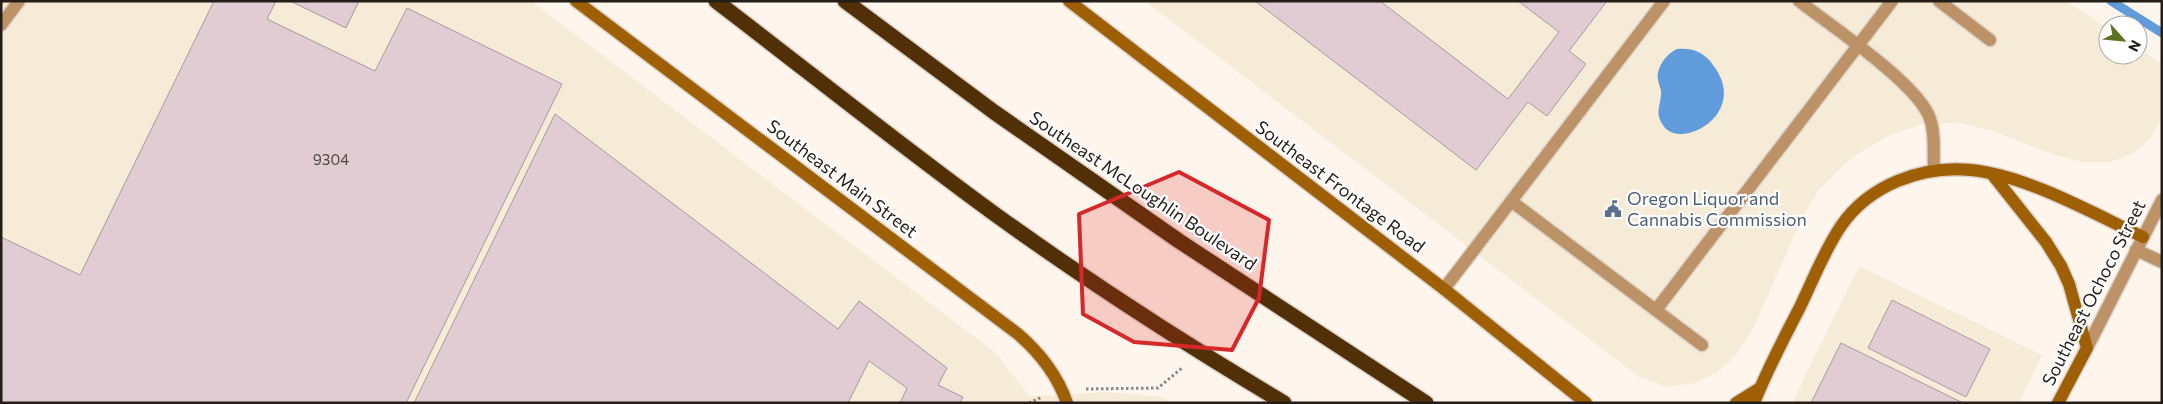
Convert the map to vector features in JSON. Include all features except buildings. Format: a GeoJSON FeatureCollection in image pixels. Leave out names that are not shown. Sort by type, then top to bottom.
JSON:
{"type":"FeatureCollection","features":[{"type":"Feature","properties":{"kind":"highway"},"geometry":{"type":"LineString","coordinates":[[716,1],[995,214],[1112,296],[1200,353],[1284,403]]}},
{"type":"Feature","properties":{"kind":"highway","name":"Southeast McLoughlin Boulevard"},"geometry":{"type":"LineString","coordinates":[[846,1],[994,112],[1171,235],[1426,403]]}},
{"type":"Feature","properties":{"kind":"street"},"geometry":{"type":"LineString","coordinates":[[1,25],[19,1]]}},
{"type":"Feature","properties":{"kind":"street","name":"Southeast Main Street"},"geometry":{"type":"LineString","coordinates":[[576,1],[1018,334],[1040,355],[1062,388],[1067,403]]}},
{"type":"Feature","properties":{"kind":"street","name":"Southeast Frontage Road"},"geometry":{"type":"LineString","coordinates":[[1069,1],[1444,289],[1586,403]]}},
{"type":"Feature","properties":{"kind":"street"},"geometry":{"type":"LineString","coordinates":[[1444,289],[1664,1]]}},
{"type":"Feature","properties":{"kind":"street"},"geometry":{"type":"LineString","coordinates":[[1798,1],[1905,86],[1928,113],[1932,131],[1934,170]]}},
{"type":"Feature","properties":{"kind":"street"},"geometry":{"type":"LineString","coordinates":[[1656,310],[1892,1]]}},
{"type":"Feature","properties":{"kind":"street"},"geometry":{"type":"LineString","coordinates":[[1939,1],[1990,40]]}},
{"type":"Feature","properties":{"kind":"street"},"geometry":{"type":"LineString","coordinates":[[1754,403],[1842,226],[1854,211],[1879,191],[1907,177],[1934,170],[1958,169],[1992,174],[2060,198],[2143,237]]}},
{"type":"Feature","properties":{"kind":"street"},"geometry":{"type":"LineString","coordinates":[[1992,174],[2046,242],[2061,266],[2069,284],[2086,348]]}},
{"type":"Feature","properties":{"kind":"street","name":"Southeast Ochoco Street"},"geometry":{"type":"LineString","coordinates":[[2059,402],[2162,200]]}},
{"type":"Feature","properties":{"kind":"street"},"geometry":{"type":"LineString","coordinates":[[1511,201],[1702,345]]}},
{"type":"Feature","properties":{"kind":"street"},"geometry":{"type":"LineString","coordinates":[[2136,250],[2162,262]]}},
{"type":"Feature","properties":{"kind":"street"},"geometry":{"type":"LineString","coordinates":[[1736,403],[1760,388]]}},
{"type":"Feature","properties":{"kind":"path"},"geometry":{"type":"LineString","coordinates":[[1029,403],[1062,388],[1158,388],[1200,353]]}},
{"type":"Feature","properties":{"kind":"highlighted area"},"geometry":{"type":"Polygon","coordinates":[[[1179,172],[1269,220],[1259,298],[1232,350],[1134,342],[1083,314],[1079,214],[1179,172]]]}},
{"type":"Feature","properties":{"kind":"shaded area"},"geometry":{"type":"Polygon","coordinates":[[[1,1],[531,1],[997,354],[1029,396],[1109,392],[1162,397],[1171,403],[1,403],[1,1]]]}},
{"type":"Feature","properties":{"kind":"shaded area","name":"Oregon Liquor and Cannabis Commission"},"geometry":{"type":"Polygon","coordinates":[[[1145,1],[2066,1],[2098,22],[2098,65],[2148,65],[2148,55],[2162,64],[2162,116],[2150,139],[2135,152],[2111,162],[2082,162],[2052,154],[1990,130],[1960,123],[1923,124],[1892,134],[1851,158],[1817,192],[1798,227],[1753,329],[1737,354],[1717,373],[1695,383],[1667,387],[1639,377],[1145,1]]]}},
{"type":"Feature","properties":{"kind":"shaded area"},"geometry":{"type":"Polygon","coordinates":[[[1859,266],[2042,355],[2019,403],[1792,403],[1859,266]]]}},
{"type":"Feature","properties":{"kind":"water"},"geometry":{"type":"Polygon","coordinates":[[[1677,49],[1693,50],[1706,57],[1713,65],[1722,83],[1723,99],[1718,113],[1708,124],[1696,131],[1683,134],[1671,132],[1663,125],[1659,113],[1661,90],[1658,75],[1660,66],[1677,49]]]}},
{"type":"Feature","properties":{"kind":"waterway"},"geometry":{"type":"LineString","coordinates":[[2111,1],[2162,33]]}},
{"type":"Feature","properties":{"kind":"place","name":"Oregon Liquor and Cannabis Commission"},"geometry":{"type":"Point","coordinates":[1613,209]}}]}
